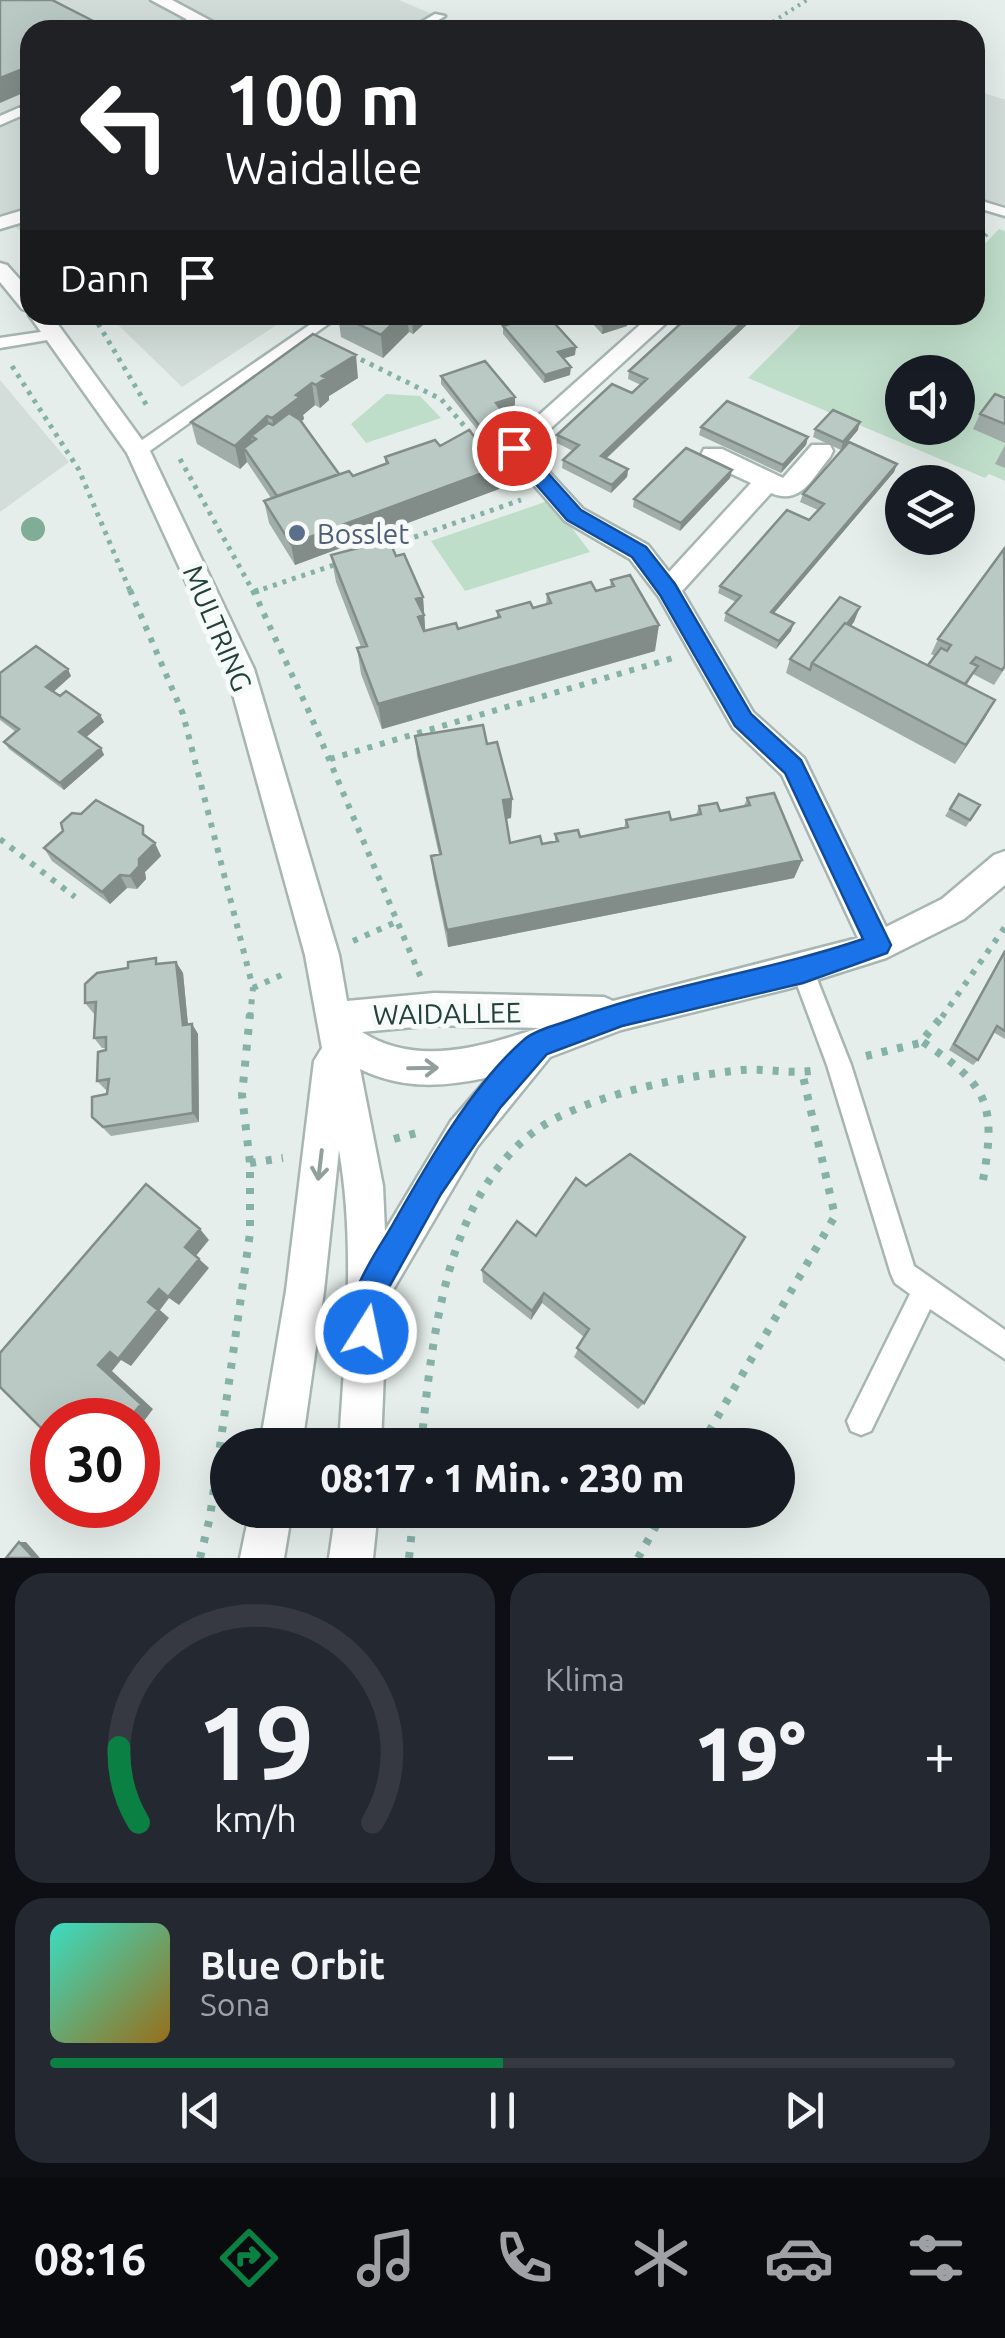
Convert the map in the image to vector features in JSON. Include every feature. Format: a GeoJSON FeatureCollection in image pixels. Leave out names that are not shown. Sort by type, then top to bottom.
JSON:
{"type":"FeatureCollection","features":[{"type":"Feature","properties":{"kind":"street"},"geometry":{"type":"LineString","coordinates":[[159,0],[201,20]]}},
{"type":"Feature","properties":{"kind":"street","name":"MULTRING"},"geometry":{"type":"LineString","coordinates":[[0,269],[20,292]]}},
{"type":"Feature","properties":{"kind":"street","name":"MULTRING"},"geometry":{"type":"LineString","coordinates":[[47,325],[138,452],[240,669],[322,955],[364,1186],[368,1295],[361,1428]]}},
{"type":"Feature","properties":{"kind":"street"},"geometry":{"type":"LineString","coordinates":[[653,325],[514,448],[574,515],[639,552],[668,590],[743,720],[794,767],[878,945]]}},
{"type":"Feature","properties":{"kind":"street"},"geometry":{"type":"LineString","coordinates":[[713,456],[786,490],[821,451]]}},
{"type":"Feature","properties":{"kind":"street"},"geometry":{"type":"LineString","coordinates":[[668,590],[767,481]]}},
{"type":"Feature","properties":{"kind":"street","name":"WAIDALLEE"},"geometry":{"type":"LineString","coordinates":[[334,1026],[368,1056],[406,1068],[441,1068],[482,1061],[622,1014],[803,971],[878,945],[954,909],[1005,864]]}},
{"type":"Feature","properties":{"kind":"street","name":"WAIDALLEE"},"geometry":{"type":"LineString","coordinates":[[334,1026],[434,1009],[622,1014]]}},
{"type":"Feature","properties":{"kind":"street","name":"MULTRING"},"geometry":{"type":"LineString","coordinates":[[284,1428],[305,1291],[334,1026]]}},
{"type":"Feature","properties":{"kind":"street","name":"WAIDALLEE"},"geometry":{"type":"LineString","coordinates":[[368,1295],[464,1134],[538,1045]]}},
{"type":"Feature","properties":{"kind":"street"},"geometry":{"type":"LineString","coordinates":[[262,1558],[268,1528]]}},
{"type":"Feature","properties":{"kind":"street"},"geometry":{"type":"LineString","coordinates":[[351,1558],[355,1528]]}},
{"type":"Feature","properties":{"kind":"lane"},"geometry":{"type":"LineString","coordinates":[[432,20],[439,16]]}},
{"type":"Feature","properties":{"kind":"lane"},"geometry":{"type":"LineString","coordinates":[[193,20],[197,18]]}},
{"type":"Feature","properties":{"kind":"lane"},"geometry":{"type":"LineString","coordinates":[[0,343],[30,325]]}},
{"type":"Feature","properties":{"kind":"lane"},"geometry":{"type":"LineString","coordinates":[[138,452],[320,325]]}},
{"type":"Feature","properties":{"kind":"lane"},"geometry":{"type":"LineString","coordinates":[[803,971],[839,1065],[904,1274],[1005,1346]]}},
{"type":"Feature","properties":{"kind":"lane"},"geometry":{"type":"LineString","coordinates":[[861,1422],[926,1290]]}},
{"type":"Feature","properties":{"kind":"path"},"geometry":{"type":"LineString","coordinates":[[776,20],[807,0]]}},
{"type":"Feature","properties":{"kind":"path"},"geometry":{"type":"LineString","coordinates":[[98,325],[209,505],[295,672],[434,1009]]}},
{"type":"Feature","properties":{"kind":"path"},"geometry":{"type":"LineString","coordinates":[[308,333],[441,400],[482,446],[514,448]]}},
{"type":"Feature","properties":{"kind":"path"},"geometry":{"type":"LineString","coordinates":[[10,364],[79,470],[184,714],[253,988],[242,1096],[250,1163],[250,1233],[210,1517],[200,1558]]}},
{"type":"Feature","properties":{"kind":"path"},"geometry":{"type":"LineString","coordinates":[[384,548],[550,490]]}},
{"type":"Feature","properties":{"kind":"path"},"geometry":{"type":"LineString","coordinates":[[254,592],[347,560]]}},
{"type":"Feature","properties":{"kind":"path"},"geometry":{"type":"LineString","coordinates":[[329,759],[703,650]]}},
{"type":"Feature","properties":{"kind":"path"},"geometry":{"type":"LineString","coordinates":[[0,839],[75,897]]}},
{"type":"Feature","properties":{"kind":"path"},"geometry":{"type":"LineString","coordinates":[[423,1428],[429,1370],[456,1247],[502,1165],[526,1136],[583,1107],[690,1080],[745,1070],[802,1072],[923,1042],[986,946],[1005,927]]}},
{"type":"Feature","properties":{"kind":"path"},"geometry":{"type":"LineString","coordinates":[[923,1042],[980,1084],[994,1127],[983,1180]]}},
{"type":"Feature","properties":{"kind":"path"},"geometry":{"type":"LineString","coordinates":[[711,1428],[835,1216],[802,1072]]}},
{"type":"Feature","properties":{"kind":"path"},"geometry":{"type":"LineString","coordinates":[[409,1558],[412,1528]]}},
{"type":"Feature","properties":{"kind":"path"},"geometry":{"type":"LineString","coordinates":[[638,1558],[655,1528]]}},
{"type":"Feature","properties":{"kind":"shaded area"},"geometry":{"type":"Polygon","coordinates":[[[0,0],[399,0],[446,20],[20,20],[20,231],[0,214],[0,0]]]}},
{"type":"Feature","properties":{"kind":"shaded area"},"geometry":{"type":"Polygon","coordinates":[[[985,93],[1005,100],[1005,205],[985,200],[985,93]]]}},
{"type":"Feature","properties":{"kind":"shaded area"},"geometry":{"type":"Polygon","coordinates":[[[118,325],[277,325],[182,387],[118,325]]]}},
{"type":"Feature","properties":{"kind":"shaded area"},"geometry":{"type":"Polygon","coordinates":[[[0,380],[69,462],[0,512],[0,380]]]}},
{"type":"Feature","properties":{"kind":"green space"},"geometry":{"type":"Polygon","coordinates":[[[999,229],[1005,231],[1005,481],[989,474],[985,478],[975,474],[975,465],[954,465],[907,445],[975,445],[975,355],[885,355],[885,436],[748,378],[801,325],[985,325],[985,244],[999,229]]]}},
{"type":"Feature","properties":{"kind":"green space"},"geometry":{"type":"Polygon","coordinates":[[[386,394],[420,396],[441,418],[366,443],[351,424],[386,394]]]}},
{"type":"Feature","properties":{"kind":"green space"},"geometry":{"type":"Polygon","coordinates":[[[551,500],[590,552],[465,591],[431,541],[551,500]]]}},
{"type":"Feature","properties":{"kind":"building"},"geometry":{"type":"Polygon","coordinates":[[[0,0],[52,0],[91,20],[20,20],[20,70],[0,78],[0,0]]]}},
{"type":"Feature","properties":{"kind":"building"},"geometry":{"type":"Polygon","coordinates":[[[360,325],[391,325],[381,335],[360,325]]]}},
{"type":"Feature","properties":{"kind":"building"},"geometry":{"type":"Polygon","coordinates":[[[556,325],[576,347],[558,352],[571,367],[545,375],[503,326],[556,325]]]}},
{"type":"Feature","properties":{"kind":"building"},"geometry":{"type":"Polygon","coordinates":[[[679,325],[739,325],[601,456],[628,469],[612,485],[563,460],[579,445],[557,435],[612,384],[632,393],[647,379],[629,371],[679,325]]]}},
{"type":"Feature","properties":{"kind":"building"},"geometry":{"type":"Polygon","coordinates":[[[313,334],[356,355],[296,395],[300,397],[272,418],[267,416],[235,446],[191,422],[313,334]]]}},
{"type":"Feature","properties":{"kind":"building"},"geometry":{"type":"Polygon","coordinates":[[[485,361],[515,397],[496,403],[509,420],[482,429],[441,376],[485,361]]]}},
{"type":"Feature","properties":{"kind":"building"},"geometry":{"type":"Polygon","coordinates":[[[995,394],[1005,398],[1005,424],[980,414],[995,394]]]}},
{"type":"Feature","properties":{"kind":"building"},"geometry":{"type":"Polygon","coordinates":[[[727,401],[808,437],[783,465],[701,427],[727,401]]]}},
{"type":"Feature","properties":{"kind":"building"},"geometry":{"type":"Polygon","coordinates":[[[833,410],[860,422],[843,442],[815,429],[833,410]]]}},
{"type":"Feature","properties":{"kind":"building"},"geometry":{"type":"Polygon","coordinates":[[[289,413],[300,420],[339,474],[277,496],[244,448],[256,439],[251,436],[289,413]]]}},
{"type":"Feature","properties":{"kind":"building"},"geometry":{"type":"Polygon","coordinates":[[[469,430],[499,467],[291,544],[264,501],[349,471],[353,476],[388,463],[385,457],[435,440],[440,446],[469,430]]]}},
{"type":"Feature","properties":{"kind":"building"},"geometry":{"type":"Polygon","coordinates":[[[849,442],[897,464],[885,465],[885,478],[771,612],[794,623],[779,641],[726,613],[741,596],[720,586],[787,510],[809,520],[824,504],[803,494],[849,442]]]}},
{"type":"Feature","properties":{"kind":"building"},"geometry":{"type":"Polygon","coordinates":[[[686,448],[732,470],[681,523],[634,499],[686,448]]]}},
{"type":"Feature","properties":{"kind":"building"},"geometry":{"type":"Polygon","coordinates":[[[389,540],[396,556],[404,554],[423,597],[416,599],[424,615],[418,617],[424,631],[456,623],[458,629],[500,617],[497,611],[530,602],[533,608],[551,603],[547,594],[591,582],[596,591],[614,586],[611,580],[630,575],[659,625],[378,704],[357,648],[367,646],[331,555],[389,540]]]}},
{"type":"Feature","properties":{"kind":"building"},"geometry":{"type":"Polygon","coordinates":[[[1004,549],[1005,666],[1002,670],[976,657],[971,663],[978,666],[965,684],[928,665],[941,648],[947,651],[951,645],[938,639],[1004,549]]]}},
{"type":"Feature","properties":{"kind":"building"},"geometry":{"type":"Polygon","coordinates":[[[840,597],[860,607],[810,670],[790,659],[840,597]]]}},
{"type":"Feature","properties":{"kind":"building"},"geometry":{"type":"Polygon","coordinates":[[[845,623],[995,700],[966,745],[812,663],[845,623]]]}},
{"type":"Feature","properties":{"kind":"building"},"geometry":{"type":"Polygon","coordinates":[[[36,646],[68,669],[46,687],[60,696],[66,691],[100,715],[79,732],[101,748],[60,783],[4,742],[19,729],[0,716],[0,673],[36,646]]]}},
{"type":"Feature","properties":{"kind":"building"},"geometry":{"type":"Polygon","coordinates":[[[483,725],[487,744],[497,742],[512,799],[503,800],[510,843],[540,836],[542,844],[558,841],[555,834],[578,830],[580,837],[628,827],[626,820],[669,812],[671,820],[701,814],[699,806],[717,803],[720,811],[750,805],[747,798],[774,793],[802,860],[447,930],[431,856],[441,854],[415,736],[483,725]]]}},
{"type":"Feature","properties":{"kind":"building"},"geometry":{"type":"Polygon","coordinates":[[[959,794],[980,805],[970,820],[950,809],[959,794]]]}},
{"type":"Feature","properties":{"kind":"building"},"geometry":{"type":"Polygon","coordinates":[[[96,800],[143,826],[143,834],[155,843],[139,859],[139,866],[130,876],[120,875],[102,892],[44,848],[63,831],[61,823],[72,813],[81,814],[96,800]]]}},
{"type":"Feature","properties":{"kind":"building"},"geometry":{"type":"Polygon","coordinates":[[[1005,951],[1005,1031],[997,1026],[978,1060],[954,1044],[1005,951]]]}},
{"type":"Feature","properties":{"kind":"building"},"geometry":{"type":"Polygon","coordinates":[[[156,958],[156,964],[176,962],[183,1025],[192,1024],[193,1113],[103,1127],[92,1117],[92,1097],[107,1094],[109,1079],[97,1081],[98,1052],[106,1050],[106,1037],[94,1038],[96,1002],[85,1003],[85,984],[97,973],[128,968],[128,962],[156,958]]]}},
{"type":"Feature","properties":{"kind":"building"},"geometry":{"type":"Polygon","coordinates":[[[630,1154],[745,1237],[644,1403],[577,1348],[589,1329],[544,1293],[532,1311],[482,1270],[517,1221],[536,1236],[576,1178],[586,1186],[630,1154]]]}},
{"type":"Feature","properties":{"kind":"building"},"geometry":{"type":"Polygon","coordinates":[[[146,1184],[200,1229],[185,1247],[199,1259],[168,1297],[159,1289],[148,1302],[158,1310],[118,1359],[110,1352],[98,1365],[134,1398],[30,1398],[30,1417],[0,1387],[0,1353],[146,1184]]]}},
{"type":"Feature","properties":{"kind":"building"},"geometry":{"type":"Polygon","coordinates":[[[19,1542],[34,1558],[6,1558],[19,1542]]]}},
{"type":"Feature","properties":{"kind":"place","name":"Bosslet"},"geometry":{"type":"Point","coordinates":[297,533]}},
{"type":"Feature","properties":{"kind":"route"},"geometry":{"type":"LineString","coordinates":[[366,1332],[368,1295],[431,1184],[490,1099],[538,1045],[622,1014],[803,971],[878,945],[794,767],[743,720],[668,590],[639,552],[574,515],[514,448]]}}]}
